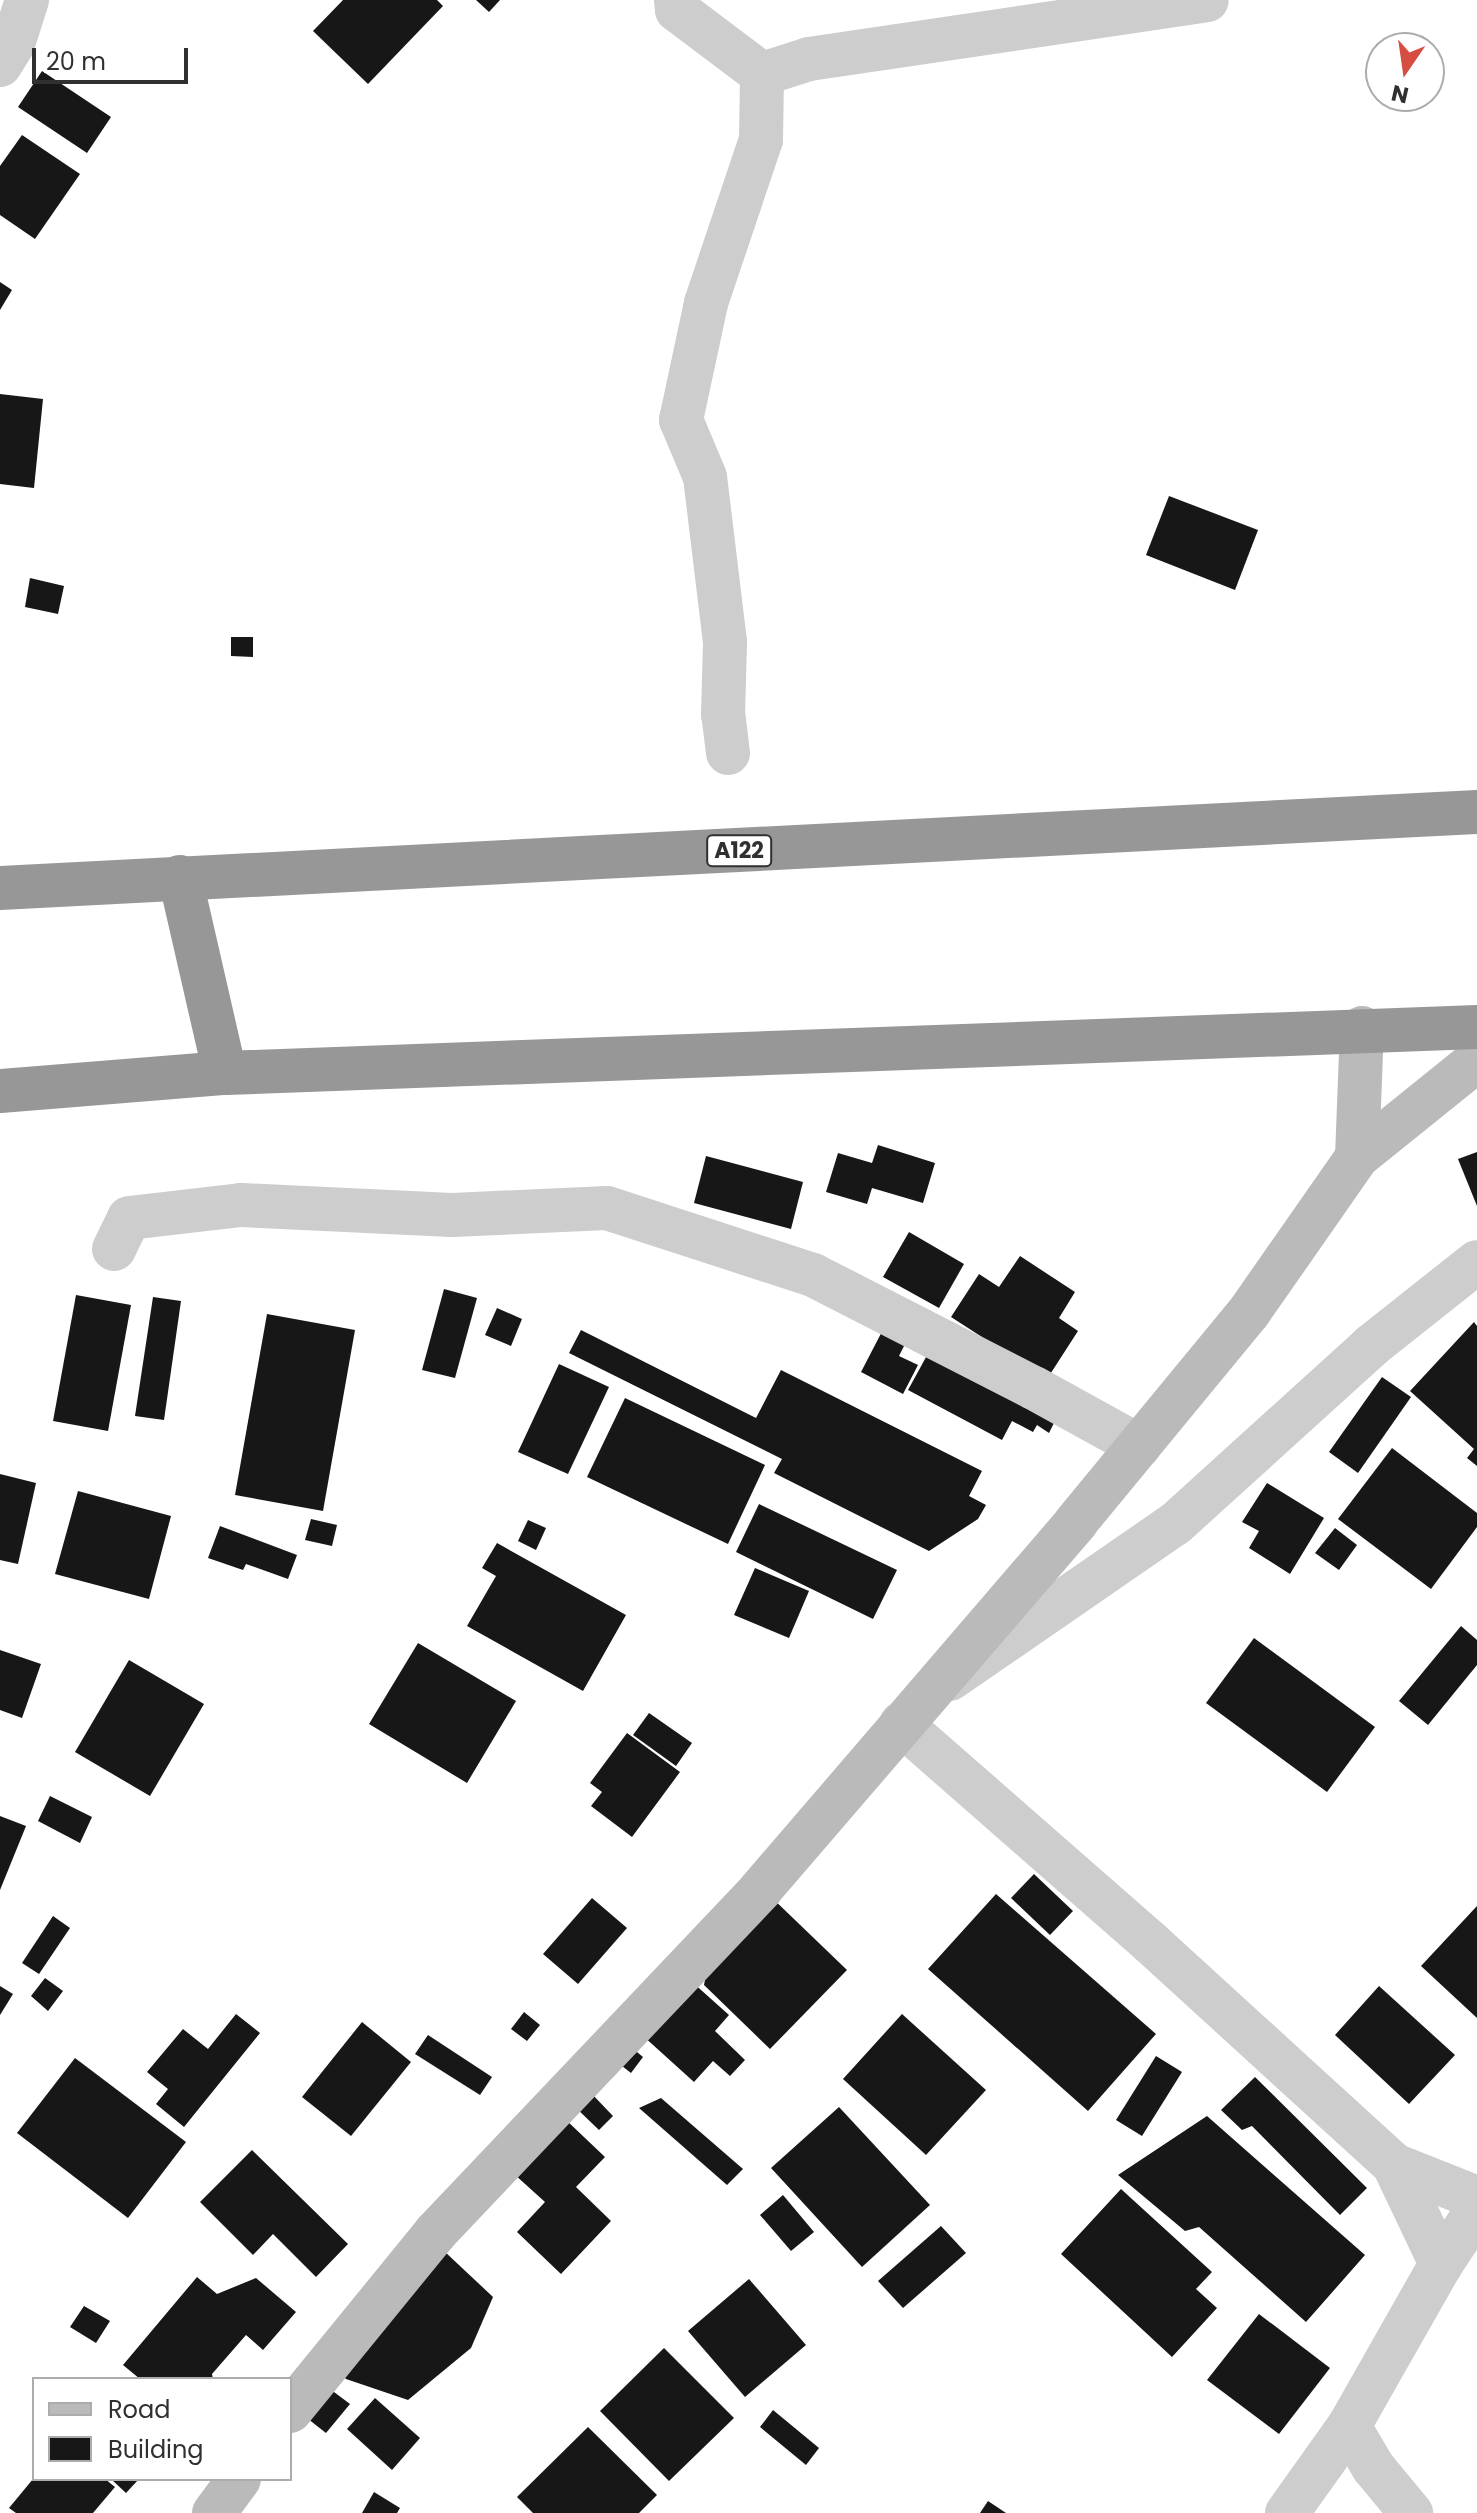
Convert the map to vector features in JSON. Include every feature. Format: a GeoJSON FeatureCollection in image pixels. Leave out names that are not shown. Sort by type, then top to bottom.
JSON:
{"type":"FeatureCollection","features":[{"type":"Feature","properties":{"kind":"highway","name":"A122"},"geometry":{"type":"LineString","coordinates":[[0,888],[1477,812]]}},
{"type":"Feature","properties":{"kind":"highway"},"geometry":{"type":"LineString","coordinates":[[180,877],[225,1073]]}},
{"type":"Feature","properties":{"kind":"highway"},"geometry":{"type":"LineString","coordinates":[[0,1091],[225,1073],[1362,1028],[1477,1027]]}},
{"type":"Feature","properties":{"kind":"street"},"geometry":{"type":"LineString","coordinates":[[0,65],[13,44],[27,0]]}},
{"type":"Feature","properties":{"kind":"street"},"geometry":{"type":"LineString","coordinates":[[676,0],[677,10],[762,74]]}},
{"type":"Feature","properties":{"kind":"street"},"geometry":{"type":"LineString","coordinates":[[762,74],[809,59],[1207,0]]}},
{"type":"Feature","properties":{"kind":"street"},"geometry":{"type":"LineString","coordinates":[[728,753],[723,715],[725,642],[705,477],[681,420],[706,303],[761,140],[762,74]]}},
{"type":"Feature","properties":{"kind":"street"},"geometry":{"type":"LineString","coordinates":[[1357,1157],[1362,1028]]}},
{"type":"Feature","properties":{"kind":"street"},"geometry":{"type":"LineString","coordinates":[[292,2408],[333,2354],[435,2233],[760,1890],[1139,1446],[1249,1312],[1357,1157],[1477,1060]]}},
{"type":"Feature","properties":{"kind":"street"},"geometry":{"type":"LineString","coordinates":[[114,1249],[129,1218],[241,1205],[452,1215],[607,1208],[813,1275],[1034,1388],[1139,1446]]}},
{"type":"Feature","properties":{"kind":"street"},"geometry":{"type":"LineString","coordinates":[[915,1709],[1175,1524],[1371,1346],[1477,1262]]}},
{"type":"Feature","properties":{"kind":"street"},"geometry":{"type":"LineString","coordinates":[[915,1709],[1151,1943],[1394,2165],[1477,2198]]}},
{"type":"Feature","properties":{"kind":"street"},"geometry":{"type":"LineString","coordinates":[[1394,2165],[1441,2264]]}},
{"type":"Feature","properties":{"kind":"street"},"geometry":{"type":"LineString","coordinates":[[1287,2513],[1349,2426],[1441,2264],[1477,2210]]}},
{"type":"Feature","properties":{"kind":"street"},"geometry":{"type":"LineString","coordinates":[[1349,2426],[1373,2467],[1411,2513]]}},
{"type":"Feature","properties":{"kind":"street"},"geometry":{"type":"LineString","coordinates":[[214,2513],[238,2481]]}},
{"type":"Feature","properties":{"kind":"building"},"geometry":{"type":"Polygon","coordinates":[[[343,0],[437,0],[443,6],[368,84],[313,31],[343,0]]]}},
{"type":"Feature","properties":{"kind":"building"},"geometry":{"type":"Polygon","coordinates":[[[476,0],[500,0],[489,12],[476,0]]]}},
{"type":"Feature","properties":{"kind":"building"},"geometry":{"type":"Polygon","coordinates":[[[42,71],[111,117],[87,153],[18,107],[42,71]]]}},
{"type":"Feature","properties":{"kind":"building"},"geometry":{"type":"Polygon","coordinates":[[[22,135],[80,174],[35,239],[0,215],[0,166],[22,135]]]}},
{"type":"Feature","properties":{"kind":"building"},"geometry":{"type":"Polygon","coordinates":[[[0,282],[12,290],[0,310],[0,282]]]}},
{"type":"Feature","properties":{"kind":"building"},"geometry":{"type":"Polygon","coordinates":[[[0,394],[43,399],[34,488],[0,484],[0,394]]]}},
{"type":"Feature","properties":{"kind":"building"},"geometry":{"type":"Polygon","coordinates":[[[1169,496],[1258,530],[1235,590],[1146,555],[1169,496]]]}},
{"type":"Feature","properties":{"kind":"building"},"geometry":{"type":"Polygon","coordinates":[[[30,578],[64,586],[58,614],[25,607],[30,578]]]}},
{"type":"Feature","properties":{"kind":"building"},"geometry":{"type":"Polygon","coordinates":[[[231,637],[253,637],[253,657],[231,656],[231,637]]]}},
{"type":"Feature","properties":{"kind":"building"},"geometry":{"type":"Polygon","coordinates":[[[878,1145],[935,1163],[923,1203],[872,1188],[867,1204],[826,1192],[838,1153],[872,1163],[878,1145]]]}},
{"type":"Feature","properties":{"kind":"building"},"geometry":{"type":"Polygon","coordinates":[[[1477,1152],[1477,1206],[1458,1159],[1477,1152]]]}},
{"type":"Feature","properties":{"kind":"building"},"geometry":{"type":"Polygon","coordinates":[[[706,1156],[803,1182],[791,1229],[694,1203],[706,1156]]]}},
{"type":"Feature","properties":{"kind":"building"},"geometry":{"type":"Polygon","coordinates":[[[909,1232],[964,1264],[939,1308],[883,1277],[909,1232]]]}},
{"type":"Feature","properties":{"kind":"building"},"geometry":{"type":"Polygon","coordinates":[[[1020,1256],[1075,1292],[1059,1318],[1078,1331],[1047,1379],[951,1317],[979,1274],[999,1287],[1020,1256]]]}},
{"type":"Feature","properties":{"kind":"building"},"geometry":{"type":"Polygon","coordinates":[[[444,1289],[477,1298],[455,1378],[422,1370],[444,1289]]]}},
{"type":"Feature","properties":{"kind":"building"},"geometry":{"type":"Polygon","coordinates":[[[76,1295],[131,1305],[108,1431],[53,1421],[76,1295]]]}},
{"type":"Feature","properties":{"kind":"building"},"geometry":{"type":"Polygon","coordinates":[[[153,1297],[181,1301],[164,1420],[135,1416],[153,1297]]]}},
{"type":"Feature","properties":{"kind":"building"},"geometry":{"type":"Polygon","coordinates":[[[497,1308],[522,1319],[511,1346],[485,1335],[497,1308]]]}},
{"type":"Feature","properties":{"kind":"building"},"geometry":{"type":"Polygon","coordinates":[[[267,1314],[355,1330],[323,1511],[235,1495],[267,1314]]]}},
{"type":"Feature","properties":{"kind":"building"},"geometry":{"type":"Polygon","coordinates":[[[888,1320],[911,1332],[899,1356],[918,1365],[903,1394],[861,1372],[888,1320]]]}},
{"type":"Feature","properties":{"kind":"building"},"geometry":{"type":"Polygon","coordinates":[[[1474,1322],[1477,1326],[1477,1466],[1467,1458],[1474,1449],[1410,1391],[1474,1322]]]}},
{"type":"Feature","properties":{"kind":"building"},"geometry":{"type":"Polygon","coordinates":[[[581,1330],[756,1418],[781,1370],[982,1471],[969,1496],[986,1505],[978,1519],[929,1551],[774,1473],[782,1459],[569,1353],[581,1330]]]}},
{"type":"Feature","properties":{"kind":"building"},"geometry":{"type":"Polygon","coordinates":[[[931,1348],[1058,1415],[1049,1433],[1037,1425],[1033,1432],[1012,1421],[1002,1440],[908,1390],[931,1348]]]}},
{"type":"Feature","properties":{"kind":"building"},"geometry":{"type":"Polygon","coordinates":[[[559,1364],[609,1387],[568,1474],[518,1452],[559,1364]]]}},
{"type":"Feature","properties":{"kind":"building"},"geometry":{"type":"Polygon","coordinates":[[[1382,1377],[1411,1397],[1358,1473],[1329,1452],[1382,1377]]]}},
{"type":"Feature","properties":{"kind":"building"},"geometry":{"type":"Polygon","coordinates":[[[625,1398],[765,1465],[728,1544],[587,1477],[625,1398]]]}},
{"type":"Feature","properties":{"kind":"building"},"geometry":{"type":"Polygon","coordinates":[[[1392,1448],[1477,1513],[1477,1527],[1431,1589],[1338,1519],[1392,1448]]]}},
{"type":"Feature","properties":{"kind":"building"},"geometry":{"type":"Polygon","coordinates":[[[0,1474],[36,1483],[18,1564],[0,1560],[0,1474]]]}},
{"type":"Feature","properties":{"kind":"building"},"geometry":{"type":"Polygon","coordinates":[[[1267,1483],[1324,1518],[1290,1574],[1249,1548],[1259,1531],[1242,1522],[1267,1483]]]}},
{"type":"Feature","properties":{"kind":"building"},"geometry":{"type":"Polygon","coordinates":[[[78,1491],[171,1516],[149,1599],[55,1574],[78,1491]]]}},
{"type":"Feature","properties":{"kind":"building"},"geometry":{"type":"Polygon","coordinates":[[[759,1504],[897,1570],[873,1619],[736,1552],[759,1504]]]}},
{"type":"Feature","properties":{"kind":"building"},"geometry":{"type":"Polygon","coordinates":[[[311,1519],[337,1525],[332,1546],[305,1540],[311,1519]]]}},
{"type":"Feature","properties":{"kind":"building"},"geometry":{"type":"Polygon","coordinates":[[[528,1520],[546,1528],[536,1550],[518,1541],[528,1520]]]}},
{"type":"Feature","properties":{"kind":"building"},"geometry":{"type":"Polygon","coordinates":[[[220,1526],[297,1555],[288,1579],[246,1564],[243,1570],[208,1558],[220,1526]]]}},
{"type":"Feature","properties":{"kind":"building"},"geometry":{"type":"Polygon","coordinates":[[[1335,1528],[1357,1545],[1339,1570],[1315,1553],[1335,1528]]]}},
{"type":"Feature","properties":{"kind":"building"},"geometry":{"type":"Polygon","coordinates":[[[497,1543],[626,1615],[583,1691],[467,1626],[496,1576],[482,1568],[497,1543]]]}},
{"type":"Feature","properties":{"kind":"building"},"geometry":{"type":"Polygon","coordinates":[[[755,1568],[809,1591],[789,1638],[734,1615],[755,1568]]]}},
{"type":"Feature","properties":{"kind":"building"},"geometry":{"type":"Polygon","coordinates":[[[1461,1626],[1477,1640],[1477,1665],[1428,1725],[1399,1701],[1461,1626]]]}},
{"type":"Feature","properties":{"kind":"building"},"geometry":{"type":"Polygon","coordinates":[[[1254,1638],[1375,1727],[1327,1792],[1206,1703],[1254,1638]]]}},
{"type":"Feature","properties":{"kind":"building"},"geometry":{"type":"Polygon","coordinates":[[[418,1643],[516,1701],[467,1783],[369,1724],[418,1643]]]}},
{"type":"Feature","properties":{"kind":"building"},"geometry":{"type":"Polygon","coordinates":[[[0,1650],[41,1664],[22,1718],[0,1710],[0,1650]]]}},
{"type":"Feature","properties":{"kind":"building"},"geometry":{"type":"Polygon","coordinates":[[[129,1660],[204,1704],[150,1796],[75,1752],[129,1660]]]}},
{"type":"Feature","properties":{"kind":"building"},"geometry":{"type":"Polygon","coordinates":[[[649,1713],[692,1743],[676,1766],[633,1735],[649,1713]]]}},
{"type":"Feature","properties":{"kind":"building"},"geometry":{"type":"Polygon","coordinates":[[[627,1733],[680,1772],[632,1837],[591,1806],[602,1792],[590,1783],[627,1733]]]}},
{"type":"Feature","properties":{"kind":"building"},"geometry":{"type":"Polygon","coordinates":[[[50,1796],[92,1817],[80,1843],[38,1821],[50,1796]]]}},
{"type":"Feature","properties":{"kind":"building"},"geometry":{"type":"Polygon","coordinates":[[[0,1816],[26,1826],[0,1890],[0,1816]]]}},
{"type":"Feature","properties":{"kind":"building"},"geometry":{"type":"Polygon","coordinates":[[[1034,1874],[1073,1911],[1050,1935],[1011,1898],[1034,1874]]]}},
{"type":"Feature","properties":{"kind":"building"},"geometry":{"type":"Polygon","coordinates":[[[768,1894],[847,1970],[770,2049],[704,1985],[710,1953],[768,1894]]]}},
{"type":"Feature","properties":{"kind":"building"},"geometry":{"type":"Polygon","coordinates":[[[996,1894],[1156,2034],[1088,2111],[928,1969],[996,1894]]]}},
{"type":"Feature","properties":{"kind":"building"},"geometry":{"type":"Polygon","coordinates":[[[592,1898],[627,1928],[578,1984],[543,1954],[592,1898]]]}},
{"type":"Feature","properties":{"kind":"building"},"geometry":{"type":"Polygon","coordinates":[[[1477,1906],[1477,2018],[1421,1966],[1477,1906]]]}},
{"type":"Feature","properties":{"kind":"building"},"geometry":{"type":"Polygon","coordinates":[[[53,1916],[70,1928],[39,1974],[22,1963],[53,1916]]]}},
{"type":"Feature","properties":{"kind":"building"},"geometry":{"type":"Polygon","coordinates":[[[45,1978],[63,1991],[48,2011],[31,1996],[45,1978]]]}},
{"type":"Feature","properties":{"kind":"building"},"geometry":{"type":"Polygon","coordinates":[[[691,1981],[729,2015],[715,2031],[745,2060],[730,2076],[713,2061],[694,2082],[642,2035],[691,1981]]]}},
{"type":"Feature","properties":{"kind":"building"},"geometry":{"type":"Polygon","coordinates":[[[0,1986],[13,1994],[0,2015],[0,1986]]]}},
{"type":"Feature","properties":{"kind":"building"},"geometry":{"type":"Polygon","coordinates":[[[1379,1986],[1455,2055],[1409,2104],[1335,2035],[1379,1986]]]}},
{"type":"Feature","properties":{"kind":"building"},"geometry":{"type":"Polygon","coordinates":[[[524,2012],[540,2025],[527,2041],[511,2029],[524,2012]]]}},
{"type":"Feature","properties":{"kind":"building"},"geometry":{"type":"Polygon","coordinates":[[[236,2014],[260,2033],[184,2127],[156,2104],[168,2089],[147,2072],[183,2029],[208,2049],[236,2014]]]}},
{"type":"Feature","properties":{"kind":"building"},"geometry":{"type":"Polygon","coordinates":[[[902,2014],[986,2090],[926,2155],[843,2079],[902,2014]]]}},
{"type":"Feature","properties":{"kind":"building"},"geometry":{"type":"Polygon","coordinates":[[[362,2022],[411,2062],[351,2136],[302,2097],[362,2022]]]}},
{"type":"Feature","properties":{"kind":"building"},"geometry":{"type":"Polygon","coordinates":[[[428,2035],[492,2077],[480,2095],[415,2054],[428,2035]]]}},
{"type":"Feature","properties":{"kind":"building"},"geometry":{"type":"Polygon","coordinates":[[[626,2043],[643,2057],[631,2073],[613,2059],[626,2043]]]}},
{"type":"Feature","properties":{"kind":"building"},"geometry":{"type":"Polygon","coordinates":[[[1156,2056],[1182,2072],[1142,2136],[1116,2120],[1156,2056]]]}},
{"type":"Feature","properties":{"kind":"building"},"geometry":{"type":"Polygon","coordinates":[[[75,2058],[186,2142],[128,2218],[17,2133],[75,2058]]]}},
{"type":"Feature","properties":{"kind":"building"},"geometry":{"type":"Polygon","coordinates":[[[1255,2077],[1367,2188],[1340,2215],[1252,2126],[1242,2130],[1221,2110],[1255,2077]]]}},
{"type":"Feature","properties":{"kind":"building"},"geometry":{"type":"Polygon","coordinates":[[[590,2092],[613,2116],[599,2130],[574,2106],[590,2092]]]}},
{"type":"Feature","properties":{"kind":"building"},"geometry":{"type":"Polygon","coordinates":[[[661,2098],[743,2169],[727,2185],[639,2108],[661,2098]]]}},
{"type":"Feature","properties":{"kind":"building"},"geometry":{"type":"Polygon","coordinates":[[[839,2107],[930,2205],[862,2267],[771,2168],[839,2107]]]}},
{"type":"Feature","properties":{"kind":"building"},"geometry":{"type":"Polygon","coordinates":[[[1207,2116],[1365,2255],[1306,2322],[1199,2227],[1185,2231],[1118,2175],[1207,2116]]]}},
{"type":"Feature","properties":{"kind":"building"},"geometry":{"type":"Polygon","coordinates":[[[565,2119],[605,2157],[576,2187],[611,2221],[561,2274],[517,2232],[545,2202],[514,2174],[565,2119]]]}},
{"type":"Feature","properties":{"kind":"building"},"geometry":{"type":"Polygon","coordinates":[[[252,2150],[348,2244],[316,2277],[273,2234],[253,2255],[200,2202],[252,2150]]]}},
{"type":"Feature","properties":{"kind":"building"},"geometry":{"type":"Polygon","coordinates":[[[1121,2189],[1212,2272],[1196,2289],[1217,2308],[1172,2357],[1061,2254],[1121,2189]]]}},
{"type":"Feature","properties":{"kind":"building"},"geometry":{"type":"Polygon","coordinates":[[[783,2195],[814,2232],[791,2251],[760,2215],[783,2195]]]}},
{"type":"Feature","properties":{"kind":"building"},"geometry":{"type":"Polygon","coordinates":[[[941,2226],[966,2253],[903,2308],[878,2281],[941,2226]]]}},
{"type":"Feature","properties":{"kind":"building"},"geometry":{"type":"Polygon","coordinates":[[[443,2250],[493,2297],[471,2348],[408,2400],[346,2379],[333,2367],[443,2250]]]}},
{"type":"Feature","properties":{"kind":"building"},"geometry":{"type":"Polygon","coordinates":[[[197,2277],[217,2294],[256,2278],[296,2312],[263,2350],[246,2335],[213,2377],[138,2377],[123,2365],[197,2277]]]}},
{"type":"Feature","properties":{"kind":"building"},"geometry":{"type":"Polygon","coordinates":[[[749,2279],[806,2345],[745,2397],[688,2331],[749,2279]]]}},
{"type":"Feature","properties":{"kind":"building"},"geometry":{"type":"Polygon","coordinates":[[[84,2306],[110,2321],[96,2343],[70,2327],[84,2306]]]}},
{"type":"Feature","properties":{"kind":"building"},"geometry":{"type":"Polygon","coordinates":[[[1259,2314],[1330,2368],[1279,2434],[1207,2380],[1259,2314]]]}},
{"type":"Feature","properties":{"kind":"building"},"geometry":{"type":"Polygon","coordinates":[[[664,2348],[734,2418],[669,2481],[600,2411],[664,2348]]]}},
{"type":"Feature","properties":{"kind":"building"},"geometry":{"type":"Polygon","coordinates":[[[326,2386],[350,2404],[326,2433],[303,2415],[326,2386]]]}},
{"type":"Feature","properties":{"kind":"building"},"geometry":{"type":"Polygon","coordinates":[[[375,2398],[420,2438],[392,2470],[347,2429],[375,2398]]]}},
{"type":"Feature","properties":{"kind":"building"},"geometry":{"type":"Polygon","coordinates":[[[773,2410],[819,2448],[806,2465],[760,2427],[773,2410]]]}},
{"type":"Feature","properties":{"kind":"building"},"geometry":{"type":"Polygon","coordinates":[[[588,2427],[657,2495],[639,2513],[533,2513],[517,2497],[588,2427]]]}},
{"type":"Feature","properties":{"kind":"building"},"geometry":{"type":"Polygon","coordinates":[[[32,2480],[108,2481],[115,2487],[93,2513],[16,2513],[9,2508],[32,2480]]]}},
{"type":"Feature","properties":{"kind":"building"},"geometry":{"type":"Polygon","coordinates":[[[113,2481],[137,2481],[126,2493],[113,2481]]]}},
{"type":"Feature","properties":{"kind":"building"},"geometry":{"type":"Polygon","coordinates":[[[374,2492],[400,2508],[397,2513],[362,2513],[374,2492]]]}},
{"type":"Feature","properties":{"kind":"building"},"geometry":{"type":"Polygon","coordinates":[[[988,2501],[1006,2513],[980,2513],[988,2501]]]}}]}
